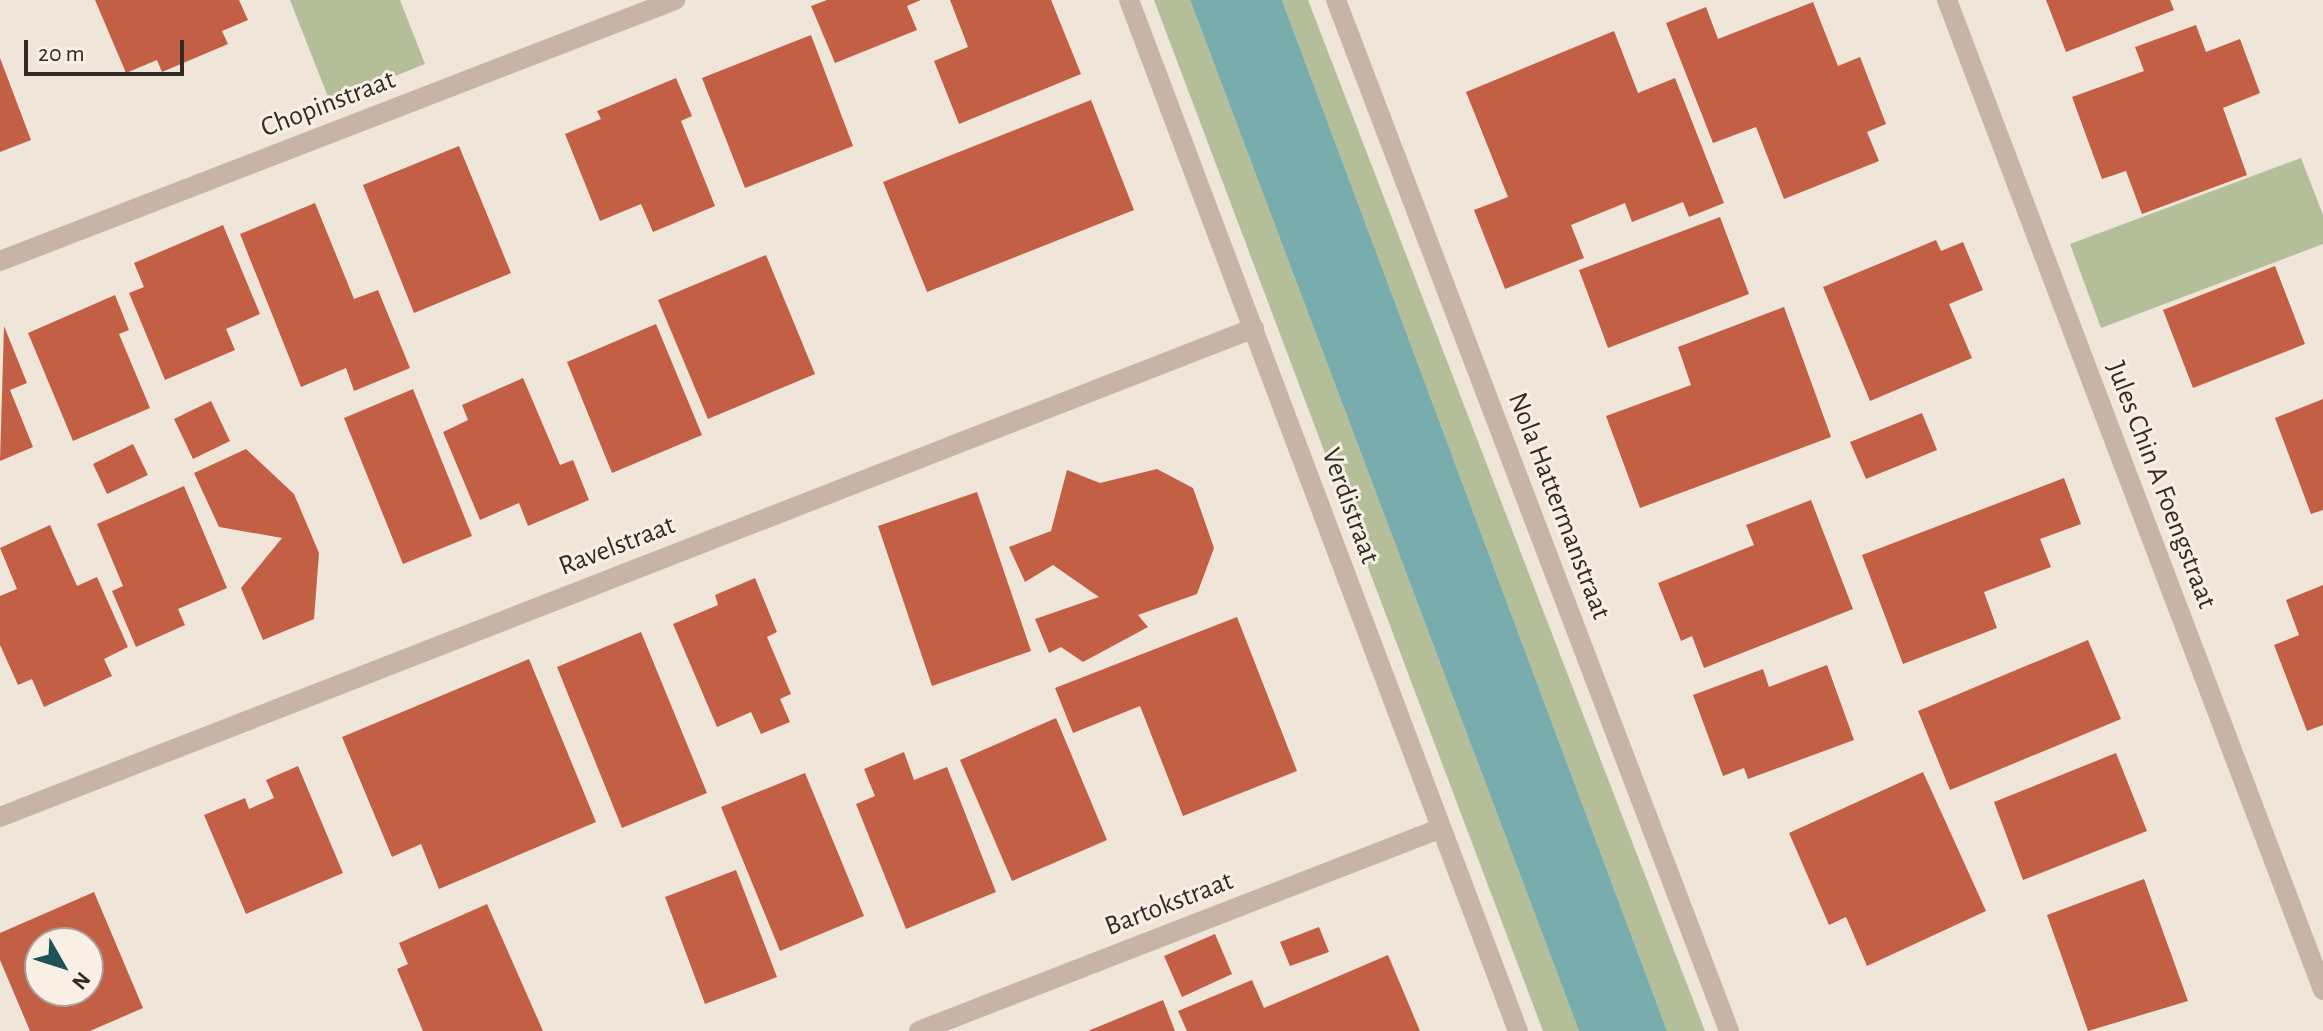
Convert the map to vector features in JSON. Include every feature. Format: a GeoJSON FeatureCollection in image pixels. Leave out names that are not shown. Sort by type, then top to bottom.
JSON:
{"type":"FeatureCollection","features":[{"type":"Feature","properties":{"kind":"street","name":"Chopinstraat"},"geometry":{"type":"LineString","coordinates":[[0,261],[675,0]]}},
{"type":"Feature","properties":{"kind":"street","name":"Verdistraat"},"geometry":{"type":"LineString","coordinates":[[1129,0],[1439,829],[1518,1031]]}},
{"type":"Feature","properties":{"kind":"street","name":"Nola Hattermanstraat"},"geometry":{"type":"LineString","coordinates":[[1336,0],[1729,1031]]}},
{"type":"Feature","properties":{"kind":"street","name":"Jules Chin A Foengstraat"},"geometry":{"type":"LineString","coordinates":[[1947,0],[2323,990]]}},
{"type":"Feature","properties":{"kind":"street","name":"Ravelstraat"},"geometry":{"type":"LineString","coordinates":[[0,817],[1254,328]]}},
{"type":"Feature","properties":{"kind":"street","name":"Bartokstraat"},"geometry":{"type":"LineString","coordinates":[[919,1031],[1439,829]]}},
{"type":"Feature","properties":{"kind":"green space"},"geometry":{"type":"Polygon","coordinates":[[[290,0],[400,0],[425,64],[330,102],[290,0]]]}},
{"type":"Feature","properties":{"kind":"green space"},"geometry":{"type":"Polygon","coordinates":[[[1154,0],[1190,0],[1579,1031],[1543,1031],[1154,0]]]}},
{"type":"Feature","properties":{"kind":"green space"},"geometry":{"type":"Polygon","coordinates":[[[1282,0],[1308,0],[1705,1031],[1667,1031],[1282,0]]]}},
{"type":"Feature","properties":{"kind":"green space"},"geometry":{"type":"Polygon","coordinates":[[[2301,158],[2323,215],[2323,244],[2101,328],[2070,244],[2301,158]]]}},
{"type":"Feature","properties":{"kind":"water"},"geometry":{"type":"Polygon","coordinates":[[[1190,0],[1282,0],[1667,1031],[1579,1031],[1190,0]]]}},
{"type":"Feature","properties":{"kind":"building"},"geometry":{"type":"Polygon","coordinates":[[[95,0],[239,0],[248,20],[222,31],[228,44],[162,72],[157,60],[126,73],[95,0]]]}},
{"type":"Feature","properties":{"kind":"building"},"geometry":{"type":"Polygon","coordinates":[[[827,0],[921,0],[907,6],[917,30],[835,63],[811,6],[827,0]]]}},
{"type":"Feature","properties":{"kind":"building"},"geometry":{"type":"Polygon","coordinates":[[[950,0],[1051,0],[1081,74],[959,124],[934,61],[968,47],[950,0]]]}},
{"type":"Feature","properties":{"kind":"building"},"geometry":{"type":"Polygon","coordinates":[[[2046,0],[2170,0],[2174,10],[2066,52],[2046,0]]]}},
{"type":"Feature","properties":{"kind":"building"},"geometry":{"type":"Polygon","coordinates":[[[1813,2],[1838,66],[1860,57],[1886,124],[1867,132],[1879,161],[1784,199],[1756,127],[1713,143],[1666,23],[1706,7],[1718,39],[1813,2]]]}},
{"type":"Feature","properties":{"kind":"building"},"geometry":{"type":"Polygon","coordinates":[[[2196,25],[2206,52],[2240,39],[2260,93],[2223,108],[2247,175],[2142,214],[2126,171],[2102,179],[2072,97],[2144,71],[2135,47],[2196,25]]]}},
{"type":"Feature","properties":{"kind":"building"},"geometry":{"type":"Polygon","coordinates":[[[1614,31],[1638,93],[1675,78],[1724,203],[1689,217],[1683,202],[1632,222],[1625,203],[1571,225],[1584,258],[1505,289],[1474,210],[1508,197],[1466,92],[1614,31]]]}},
{"type":"Feature","properties":{"kind":"building"},"geometry":{"type":"Polygon","coordinates":[[[811,35],[853,146],[745,188],[702,78],[811,35]]]}},
{"type":"Feature","properties":{"kind":"building"},"geometry":{"type":"Polygon","coordinates":[[[0,58],[31,140],[0,152],[0,58]]]}},
{"type":"Feature","properties":{"kind":"building"},"geometry":{"type":"Polygon","coordinates":[[[676,78],[692,116],[681,121],[715,206],[653,232],[641,204],[600,221],[565,134],[601,119],[597,111],[676,78]]]}},
{"type":"Feature","properties":{"kind":"building"},"geometry":{"type":"Polygon","coordinates":[[[1091,100],[1134,210],[927,292],[883,182],[1091,100]]]}},
{"type":"Feature","properties":{"kind":"building"},"geometry":{"type":"Polygon","coordinates":[[[459,146],[511,273],[414,313],[363,185],[459,146]]]}},
{"type":"Feature","properties":{"kind":"building"},"geometry":{"type":"Polygon","coordinates":[[[315,203],[354,299],[378,290],[410,368],[354,391],[346,368],[301,387],[240,234],[315,203]]]}},
{"type":"Feature","properties":{"kind":"building"},"geometry":{"type":"Polygon","coordinates":[[[1720,217],[1749,294],[1608,348],[1579,270],[1720,217]]]}},
{"type":"Feature","properties":{"kind":"building"},"geometry":{"type":"Polygon","coordinates":[[[223,225],[260,314],[226,329],[235,350],[165,380],[129,293],[144,287],[134,263],[223,225]]]}},
{"type":"Feature","properties":{"kind":"building"},"geometry":{"type":"Polygon","coordinates":[[[1936,240],[1941,251],[1963,242],[1983,290],[1949,304],[1972,358],[1870,401],[1823,287],[1936,240]]]}},
{"type":"Feature","properties":{"kind":"building"},"geometry":{"type":"Polygon","coordinates":[[[766,255],[815,374],[708,419],[658,300],[766,255]]]}},
{"type":"Feature","properties":{"kind":"building"},"geometry":{"type":"Polygon","coordinates":[[[2275,266],[2305,344],[2193,388],[2163,310],[2275,266]]]}},
{"type":"Feature","properties":{"kind":"building"},"geometry":{"type":"Polygon","coordinates":[[[115,295],[129,330],[119,334],[150,408],[73,441],[28,333],[115,295]]]}},
{"type":"Feature","properties":{"kind":"building"},"geometry":{"type":"Polygon","coordinates":[[[1784,307],[1831,437],[1640,508],[1606,416],[1691,385],[1678,347],[1784,307]]]}},
{"type":"Feature","properties":{"kind":"building"},"geometry":{"type":"Polygon","coordinates":[[[656,324],[702,435],[612,473],[567,362],[656,324]]]}},
{"type":"Feature","properties":{"kind":"building"},"geometry":{"type":"Polygon","coordinates":[[[4,326],[27,383],[10,390],[33,447],[0,461],[4,326]]]}},
{"type":"Feature","properties":{"kind":"building"},"geometry":{"type":"Polygon","coordinates":[[[523,378],[560,465],[573,460],[589,500],[528,526],[519,503],[480,520],[443,432],[468,420],[462,405],[523,378]]]}},
{"type":"Feature","properties":{"kind":"building"},"geometry":{"type":"Polygon","coordinates":[[[413,389],[472,536],[403,564],[344,418],[413,389]]]}},
{"type":"Feature","properties":{"kind":"building"},"geometry":{"type":"Polygon","coordinates":[[[2323,399],[2323,510],[2311,514],[2275,418],[2323,399]]]}},
{"type":"Feature","properties":{"kind":"building"},"geometry":{"type":"Polygon","coordinates":[[[211,401],[230,441],[193,459],[174,419],[211,401]]]}},
{"type":"Feature","properties":{"kind":"building"},"geometry":{"type":"Polygon","coordinates":[[[1922,413],[1937,450],[1866,479],[1850,442],[1922,413]]]}},
{"type":"Feature","properties":{"kind":"building"},"geometry":{"type":"Polygon","coordinates":[[[133,444],[148,475],[107,494],[93,464],[133,444]]]}},
{"type":"Feature","properties":{"kind":"building"},"geometry":{"type":"Polygon","coordinates":[[[246,449],[294,494],[319,553],[314,619],[263,640],[241,588],[282,538],[219,527],[194,473],[246,449]]]}},
{"type":"Feature","properties":{"kind":"building"},"geometry":{"type":"Polygon","coordinates":[[[1157,469],[1193,488],[1214,548],[1197,594],[1138,615],[1148,627],[1083,662],[1061,647],[1049,653],[1035,619],[1099,597],[1053,565],[1025,582],[1009,547],[1051,531],[1067,470],[1100,483],[1157,469]]]}},
{"type":"Feature","properties":{"kind":"building"},"geometry":{"type":"Polygon","coordinates":[[[2064,478],[2081,524],[2040,539],[2051,567],[1984,592],[1997,628],[1903,664],[1862,555],[2064,478]]]}},
{"type":"Feature","properties":{"kind":"building"},"geometry":{"type":"Polygon","coordinates":[[[184,486],[227,588],[178,609],[185,625],[136,647],[112,591],[123,586],[97,524],[184,486]]]}},
{"type":"Feature","properties":{"kind":"building"},"geometry":{"type":"Polygon","coordinates":[[[977,492],[1031,651],[932,686],[878,526],[977,492]]]}},
{"type":"Feature","properties":{"kind":"building"},"geometry":{"type":"Polygon","coordinates":[[[1811,500],[1853,609],[1704,668],[1692,636],[1681,641],[1658,583],[1754,545],[1746,525],[1811,500]]]}},
{"type":"Feature","properties":{"kind":"building"},"geometry":{"type":"Polygon","coordinates":[[[50,525],[77,586],[97,577],[128,647],[104,659],[112,676],[44,707],[32,679],[18,685],[0,645],[0,596],[17,589],[0,548],[50,525]]]}},
{"type":"Feature","properties":{"kind":"building"},"geometry":{"type":"Polygon","coordinates":[[[755,578],[777,632],[767,637],[791,694],[780,699],[790,722],[761,734],[751,712],[717,727],[673,624],[718,605],[715,595],[755,578]]]}},
{"type":"Feature","properties":{"kind":"building"},"geometry":{"type":"Polygon","coordinates":[[[2323,585],[2323,725],[2307,731],[2274,645],[2299,635],[2286,600],[2323,585]]]}},
{"type":"Feature","properties":{"kind":"building"},"geometry":{"type":"Polygon","coordinates":[[[1237,617],[1297,771],[1183,816],[1140,706],[1073,733],[1055,688],[1237,617]]]}},
{"type":"Feature","properties":{"kind":"building"},"geometry":{"type":"Polygon","coordinates":[[[641,632],[707,793],[622,828],[557,667],[641,632]]]}},
{"type":"Feature","properties":{"kind":"building"},"geometry":{"type":"Polygon","coordinates":[[[2088,640],[2121,719],[1950,790],[1918,711],[2088,640]]]}},
{"type":"Feature","properties":{"kind":"building"},"geometry":{"type":"Polygon","coordinates":[[[529,659],[596,822],[439,889],[421,844],[392,857],[342,737],[529,659]]]}},
{"type":"Feature","properties":{"kind":"building"},"geometry":{"type":"Polygon","coordinates":[[[1827,665],[1854,740],[1748,779],[1744,768],[1723,776],[1693,695],[1763,669],[1769,687],[1827,665]]]}},
{"type":"Feature","properties":{"kind":"building"},"geometry":{"type":"Polygon","coordinates":[[[1056,718],[1107,840],[1012,881],[960,760],[1056,718]]]}},
{"type":"Feature","properties":{"kind":"building"},"geometry":{"type":"Polygon","coordinates":[[[904,752],[914,780],[947,767],[996,892],[906,929],[856,804],[875,796],[864,769],[904,752]]]}},
{"type":"Feature","properties":{"kind":"building"},"geometry":{"type":"Polygon","coordinates":[[[2116,753],[2147,831],[2023,880],[1994,802],[2116,753]]]}},
{"type":"Feature","properties":{"kind":"building"},"geometry":{"type":"Polygon","coordinates":[[[298,766],[343,873],[246,914],[204,815],[245,798],[249,809],[274,798],[266,780],[298,766]]]}},
{"type":"Feature","properties":{"kind":"building"},"geometry":{"type":"Polygon","coordinates":[[[1923,772],[1986,911],[1867,966],[1846,917],[1829,925],[1789,833],[1923,772]]]}},
{"type":"Feature","properties":{"kind":"building"},"geometry":{"type":"Polygon","coordinates":[[[805,773],[864,916],[780,951],[721,807],[805,773]]]}},
{"type":"Feature","properties":{"kind":"building"},"geometry":{"type":"Polygon","coordinates":[[[736,870],[777,977],[705,1004],[665,897],[736,870]]]}},
{"type":"Feature","properties":{"kind":"building"},"geometry":{"type":"Polygon","coordinates":[[[2144,879],[2188,1001],[2088,1031],[2047,915],[2144,879]]]}},
{"type":"Feature","properties":{"kind":"building"},"geometry":{"type":"Polygon","coordinates":[[[94,892],[143,1008],[90,1031],[30,1031],[0,960],[0,933],[94,892]]]}},
{"type":"Feature","properties":{"kind":"building"},"geometry":{"type":"Polygon","coordinates":[[[487,904],[543,1031],[423,1031],[397,969],[408,964],[399,943],[487,904]]]}},
{"type":"Feature","properties":{"kind":"building"},"geometry":{"type":"Polygon","coordinates":[[[1319,927],[1329,952],[1290,966],[1280,942],[1319,927]]]}},
{"type":"Feature","properties":{"kind":"building"},"geometry":{"type":"Polygon","coordinates":[[[1215,934],[1232,974],[1182,997],[1164,956],[1215,934]]]}},
{"type":"Feature","properties":{"kind":"building"},"geometry":{"type":"Polygon","coordinates":[[[1388,955],[1420,1031],[1187,1031],[1178,1011],[1252,980],[1264,1008],[1388,955]]]}},
{"type":"Feature","properties":{"kind":"building"},"geometry":{"type":"Polygon","coordinates":[[[1163,1000],[1175,1031],[1088,1031],[1163,1000]]]}}]}
